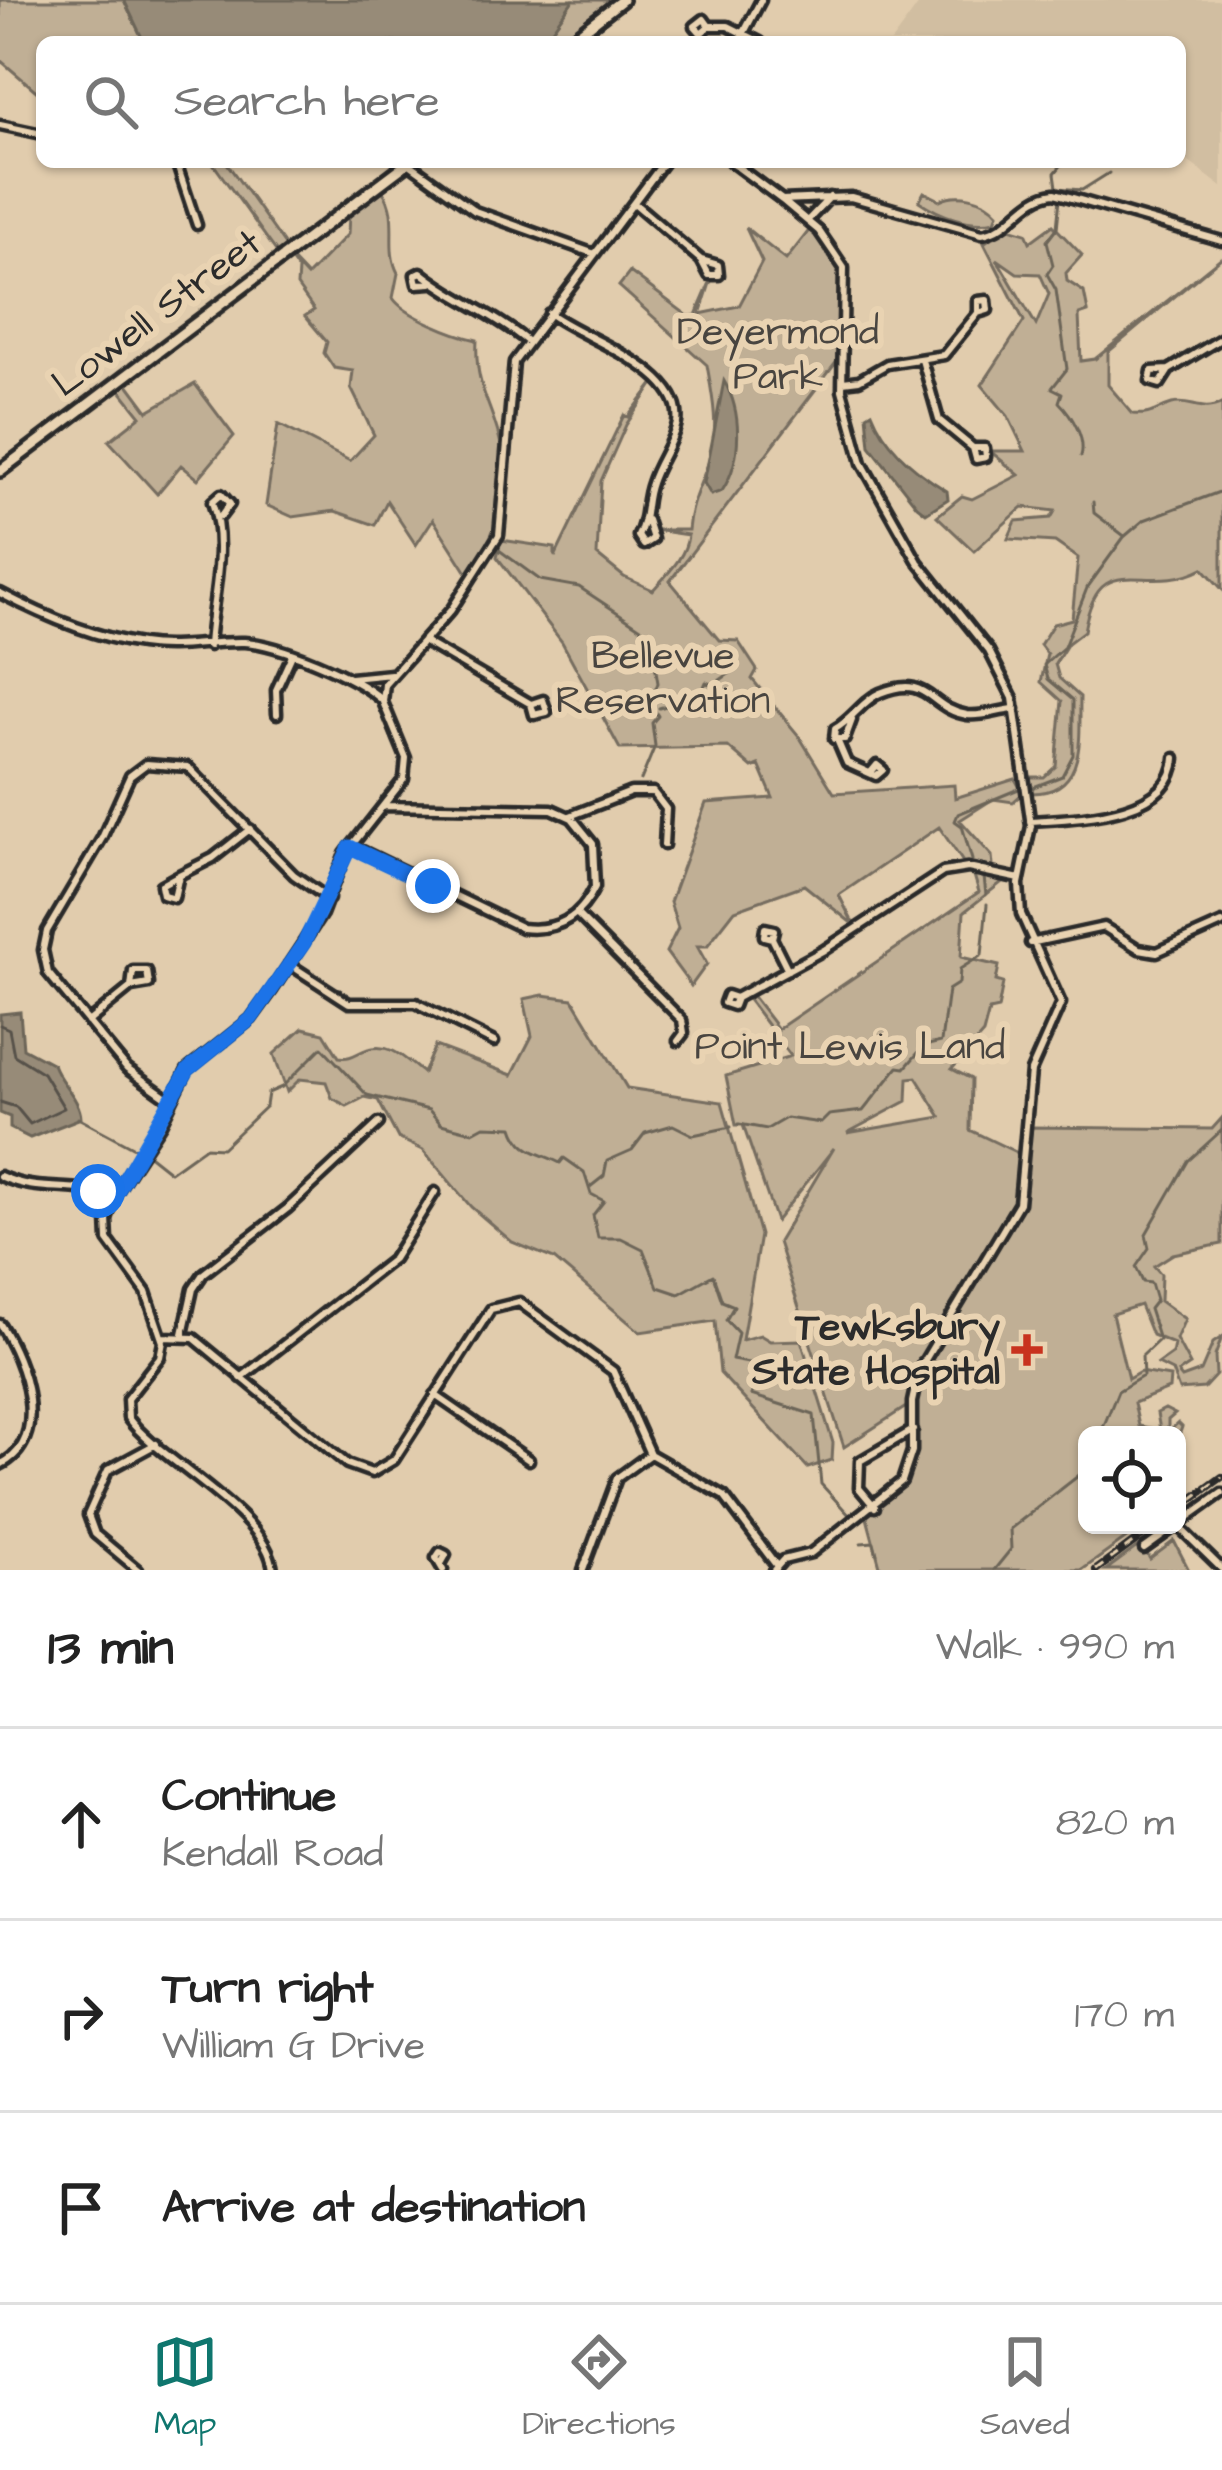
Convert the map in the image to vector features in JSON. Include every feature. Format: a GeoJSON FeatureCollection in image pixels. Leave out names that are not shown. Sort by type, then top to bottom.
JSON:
{"type":"FeatureCollection","features":[{"type":"Feature","properties":{"kind":"main road"},"geometry":{"type":"LineString","coordinates":[[576,36],[622,0]]}},
{"type":"Feature","properties":{"kind":"main road","name":"Lowell Street"},"geometry":{"type":"LineString","coordinates":[[0,471],[400,168]]}},
{"type":"Feature","properties":{"kind":"street"},"geometry":{"type":"LineString","coordinates":[[742,36],[761,0]]}},
{"type":"Feature","properties":{"kind":"street"},"geometry":{"type":"LineString","coordinates":[[709,26],[725,25],[749,36]]}},
{"type":"Feature","properties":{"kind":"street"},"geometry":{"type":"LineString","coordinates":[[0,125],[36,133]]}},
{"type":"Feature","properties":{"kind":"street"},"geometry":{"type":"LineString","coordinates":[[178,168],[197,225]]}},
{"type":"Feature","properties":{"kind":"street"},"geometry":{"type":"LineString","coordinates":[[416,168],[475,211],[595,254]]}},
{"type":"Feature","properties":{"kind":"street"},"geometry":{"type":"LineString","coordinates":[[383,702],[391,674],[451,610],[499,535],[509,381],[527,342],[660,168]]}},
{"type":"Feature","properties":{"kind":"street"},"geometry":{"type":"LineString","coordinates":[[161,1337],[183,1334],[352,1468],[378,1472],[394,1460],[491,1309],[519,1302],[613,1371],[650,1454],[724,1496],[775,1567],[812,1553],[874,1507],[906,1473],[919,1370],[1022,1195],[1030,1070],[1061,1003],[1054,980],[1030,943],[1021,914],[1020,879],[1030,820],[1015,710],[997,664],[933,585],[876,492],[851,438],[843,382],[845,275],[839,258],[808,220],[739,168]]}},
{"type":"Feature","properties":{"kind":"street"},"geometry":{"type":"LineString","coordinates":[[782,200],[830,197],[884,204],[982,234],[996,230],[1034,199],[1061,193],[1222,241]]}},
{"type":"Feature","properties":{"kind":"street"},"geometry":{"type":"LineString","coordinates":[[808,220],[830,197]]}},
{"type":"Feature","properties":{"kind":"street"},"geometry":{"type":"LineString","coordinates":[[634,203],[701,260]]}},
{"type":"Feature","properties":{"kind":"street"},"geometry":{"type":"LineString","coordinates":[[431,283],[496,315],[527,342]]}},
{"type":"Feature","properties":{"kind":"street"},"geometry":{"type":"LineString","coordinates":[[549,313],[569,329],[625,354],[670,394],[677,422],[651,480],[647,520]]}},
{"type":"Feature","properties":{"kind":"street"},"geometry":{"type":"LineString","coordinates":[[843,382],[857,381],[887,364],[950,352],[978,314]]}},
{"type":"Feature","properties":{"kind":"street"},"geometry":{"type":"LineString","coordinates":[[1169,370],[1222,338]]}},
{"type":"Feature","properties":{"kind":"street"},"geometry":{"type":"LineString","coordinates":[[922,360],[940,422],[973,448]]}},
{"type":"Feature","properties":{"kind":"street"},"geometry":{"type":"LineString","coordinates":[[209,646],[222,568],[220,516]]}},
{"type":"Feature","properties":{"kind":"street"},"geometry":{"type":"LineString","coordinates":[[0,592],[123,640],[209,646],[244,642],[292,655],[347,679],[383,702],[404,753],[406,775],[352,846],[329,899],[290,964],[251,1019],[188,1070],[113,1199],[108,1240],[146,1292],[161,1337],[160,1357],[126,1405],[134,1425],[242,1522],[265,1547],[273,1570]]}},
{"type":"Feature","properties":{"kind":"street"},"geometry":{"type":"LineString","coordinates":[[423,641],[531,704]]}},
{"type":"Feature","properties":{"kind":"street"},"geometry":{"type":"LineString","coordinates":[[277,714],[275,690],[292,655]]}},
{"type":"Feature","properties":{"kind":"street"},"geometry":{"type":"LineString","coordinates":[[347,679],[391,674]]}},
{"type":"Feature","properties":{"kind":"street"},"geometry":{"type":"LineString","coordinates":[[872,771],[850,766],[833,730],[852,720],[873,697],[907,687],[926,689],[964,715],[1015,710]]}},
{"type":"Feature","properties":{"kind":"street"},"geometry":{"type":"LineString","coordinates":[[838,742],[846,737],[852,720]]}},
{"type":"Feature","properties":{"kind":"street"},"geometry":{"type":"LineString","coordinates":[[1030,820],[1121,810],[1162,787],[1175,758]]}},
{"type":"Feature","properties":{"kind":"street"},"geometry":{"type":"LineString","coordinates":[[172,1101],[135,1077],[48,973],[44,941],[130,776],[146,764],[188,766],[304,885],[329,899]]}},
{"type":"Feature","properties":{"kind":"street"},"geometry":{"type":"LineString","coordinates":[[569,816],[631,792],[652,792],[666,809],[664,844]]}},
{"type":"Feature","properties":{"kind":"street"},"geometry":{"type":"LineString","coordinates":[[352,846],[522,928],[548,928],[577,914],[595,887],[597,856],[587,833],[569,816],[541,807],[384,806]]}},
{"type":"Feature","properties":{"kind":"street"},"geometry":{"type":"LineString","coordinates":[[179,874],[213,858],[250,829]]}},
{"type":"Feature","properties":{"kind":"street"},"geometry":{"type":"LineString","coordinates":[[736,998],[943,872],[963,867],[1020,879]]}},
{"type":"Feature","properties":{"kind":"street"},"geometry":{"type":"LineString","coordinates":[[577,914],[682,1021],[684,1033],[678,1041]]}},
{"type":"Feature","properties":{"kind":"street"},"geometry":{"type":"LineString","coordinates":[[1030,943],[1104,927],[1138,949],[1157,952],[1222,923]]}},
{"type":"Feature","properties":{"kind":"street"},"geometry":{"type":"LineString","coordinates":[[772,938],[788,970]]}},
{"type":"Feature","properties":{"kind":"street"},"geometry":{"type":"LineString","coordinates":[[290,964],[349,1004],[416,1003],[494,1042]]}},
{"type":"Feature","properties":{"kind":"street"},"geometry":{"type":"LineString","coordinates":[[88,1022],[131,987]]}},
{"type":"Feature","properties":{"kind":"street"},"geometry":{"type":"LineString","coordinates":[[183,1334],[194,1288],[203,1274],[288,1208],[380,1123]]}},
{"type":"Feature","properties":{"kind":"street"},"geometry":{"type":"LineString","coordinates":[[0,1176],[37,1190],[86,1188],[113,1199]]}},
{"type":"Feature","properties":{"kind":"street"},"geometry":{"type":"LineString","coordinates":[[241,1378],[393,1259],[435,1192]]}},
{"type":"Feature","properties":{"kind":"street"},"geometry":{"type":"LineString","coordinates":[[0,1324],[24,1381],[30,1421],[19,1453],[0,1465]]}},
{"type":"Feature","properties":{"kind":"street"},"geometry":{"type":"LineString","coordinates":[[435,1395],[529,1460]]}},
{"type":"Feature","properties":{"kind":"street"},"geometry":{"type":"LineString","coordinates":[[874,1507],[859,1486],[861,1460],[913,1430]]}},
{"type":"Feature","properties":{"kind":"street"},"geometry":{"type":"LineString","coordinates":[[138,1570],[95,1534],[88,1515],[108,1470],[155,1444]]}},
{"type":"Feature","properties":{"kind":"street"},"geometry":{"type":"LineString","coordinates":[[584,1570],[616,1478],[650,1454]]}},
{"type":"Feature","properties":{"kind":"street"},"geometry":{"type":"LineString","coordinates":[[1186,1519],[1222,1493]]}},
{"type":"Feature","properties":{"kind":"street"},"geometry":{"type":"LineString","coordinates":[[1144,1549],[1166,1534]]}},
{"type":"Feature","properties":{"kind":"street"},"geometry":{"type":"LineString","coordinates":[[1184,1534],[1208,1564],[1222,1569]]}},
{"type":"Feature","properties":{"kind":"shaded area"},"geometry":{"type":"Polygon","coordinates":[[[922,0],[1222,0],[1222,187],[1186,160],[1186,36],[895,36],[922,0]]]}},
{"type":"Feature","properties":{"kind":"green space"},"geometry":{"type":"Polygon","coordinates":[[[0,0],[124,0],[141,36],[36,36],[36,91],[0,60],[0,0]]]}},
{"type":"Feature","properties":{"kind":"green space"},"geometry":{"type":"Polygon","coordinates":[[[573,0],[615,0],[570,36],[547,36],[573,0]]]}},
{"type":"Feature","properties":{"kind":"green space"},"geometry":{"type":"Polygon","coordinates":[[[216,168],[230,168],[287,248],[278,254],[216,168]]]}},
{"type":"Feature","properties":{"kind":"green space"},"geometry":{"type":"Polygon","coordinates":[[[382,190],[391,211],[392,253],[398,273],[393,298],[419,318],[477,340],[482,386],[499,435],[502,501],[493,531],[468,574],[433,519],[416,545],[387,501],[375,525],[335,511],[293,517],[266,505],[278,424],[350,461],[374,435],[351,388],[353,371],[334,368],[324,353],[327,342],[305,316],[314,310],[297,286],[298,270],[289,257],[307,276],[348,234],[349,215],[382,190]]]}},
{"type":"Feature","properties":{"kind":"green space"},"geometry":{"type":"Polygon","coordinates":[[[924,192],[940,200],[970,197],[998,213],[995,221],[955,219],[919,201],[924,192]]]}},
{"type":"Feature","properties":{"kind":"green space"},"geometry":{"type":"Polygon","coordinates":[[[1016,219],[1009,228],[1026,233],[1030,242],[1053,225],[1082,255],[1066,273],[1067,281],[1084,292],[1088,312],[1079,315],[1081,361],[1095,359],[1222,257],[1108,352],[1108,385],[1133,414],[1178,403],[1208,407],[1222,403],[1222,589],[1203,568],[1162,579],[1127,578],[1101,588],[1084,631],[1068,643],[1055,664],[1059,678],[1080,697],[1077,759],[1063,783],[1032,793],[1030,777],[1044,777],[1056,766],[1062,701],[1041,682],[1047,654],[1040,645],[1053,624],[1072,619],[1078,558],[1055,542],[1008,539],[1016,521],[1051,518],[1055,511],[1023,507],[974,551],[937,516],[962,496],[972,499],[1019,475],[990,451],[1025,451],[1008,416],[982,385],[1024,321],[984,243],[1016,219]],[[997,259],[1036,325],[1049,294],[1040,274],[1017,273],[997,259]]]}},
{"type":"Feature","properties":{"kind":"green space"},"geometry":{"type":"Polygon","coordinates":[[[746,228],[786,260],[811,228],[843,275],[838,360],[670,581],[719,640],[738,641],[757,670],[752,679],[799,736],[834,793],[954,785],[955,798],[1015,779],[1023,793],[1013,802],[993,799],[960,820],[992,856],[994,876],[1006,879],[964,912],[961,957],[999,966],[996,981],[1003,983],[998,1009],[989,1011],[983,1034],[952,1069],[971,1079],[970,1130],[1022,1155],[1012,1210],[920,1363],[906,1407],[844,1447],[778,1242],[834,1148],[776,1221],[743,1125],[736,1125],[726,1076],[791,1056],[746,997],[751,994],[778,1029],[979,892],[970,862],[963,862],[939,827],[839,895],[854,925],[804,885],[735,910],[707,946],[697,946],[707,964],[691,986],[666,952],[678,928],[670,902],[706,803],[773,798],[759,765],[752,768],[728,747],[620,749],[562,642],[497,557],[501,540],[555,548],[555,557],[624,415],[628,417],[655,382],[626,425],[601,481],[597,555],[624,577],[653,590],[664,578],[680,558],[688,535],[654,530],[688,530],[713,443],[711,387],[707,365],[619,286],[630,272],[688,316],[696,315],[711,280],[700,314],[739,306],[762,262],[746,228]],[[916,1077],[908,1078],[907,1101],[847,1133],[941,1117],[916,1077]]]}},
{"type":"Feature","properties":{"kind":"green space"},"geometry":{"type":"Polygon","coordinates":[[[125,380],[148,411],[195,384],[234,436],[198,479],[181,465],[157,494],[109,441],[141,416],[118,387],[125,380]]]}},
{"type":"Feature","properties":{"kind":"green space"},"geometry":{"type":"Polygon","coordinates":[[[543,995],[573,999],[627,1088],[722,1102],[760,1235],[742,1340],[760,1335],[770,1341],[801,1340],[833,1443],[832,1460],[808,1468],[720,1373],[715,1321],[640,1332],[554,1259],[512,1242],[471,1207],[423,1150],[398,1138],[378,1100],[365,1097],[347,1106],[332,1098],[326,1082],[300,1079],[287,1092],[274,1054],[303,1028],[324,1033],[339,1057],[384,1048],[423,1073],[435,1046],[512,1075],[532,1036],[524,999],[543,995]]]}},
{"type":"Feature","properties":{"kind":"green space","name":"Tewksbury State Hospital"},"geometry":{"type":"Polygon","coordinates":[[[1222,1118],[1222,1244],[1173,1254],[1154,1266],[1161,1274],[1160,1301],[1185,1319],[1176,1339],[1190,1365],[1178,1373],[1182,1378],[1201,1371],[1213,1343],[1222,1337],[1215,1356],[1216,1375],[1204,1388],[1179,1390],[1172,1371],[1158,1364],[1172,1354],[1174,1344],[1152,1335],[1140,1305],[1112,1314],[1128,1379],[1140,1372],[1170,1377],[1169,1389],[1134,1403],[1139,1426],[1078,1426],[1078,1534],[1132,1534],[1082,1570],[881,1570],[866,1514],[908,1474],[917,1386],[1020,1203],[1032,1127],[1212,1129],[1222,1118]]]}},
{"type":"Feature","properties":{"kind":"green space","name":"Tewksbury State Hospital"},"geometry":{"type":"Polygon","coordinates":[[[1165,1409],[1175,1414],[1168,1426],[1159,1426],[1157,1413],[1165,1409]]]}},
{"type":"Feature","properties":{"kind":"green space"},"geometry":{"type":"Polygon","coordinates":[[[1174,1541],[1189,1570],[1106,1570],[1141,1544],[1150,1559],[1174,1541]]]}},
{"type":"Feature","properties":{"kind":"water"},"geometry":{"type":"Polygon","coordinates":[[[124,0],[573,0],[547,36],[141,36],[124,0]]]}},
{"type":"Feature","properties":{"kind":"water"},"geometry":{"type":"Polygon","coordinates":[[[724,381],[737,421],[737,450],[722,491],[711,495],[704,483],[724,381]]]}},
{"type":"Feature","properties":{"kind":"water"},"geometry":{"type":"Polygon","coordinates":[[[872,412],[893,447],[947,491],[948,499],[926,513],[917,506],[870,446],[867,415],[872,412]]]}},
{"type":"Feature","properties":{"kind":"water"},"geometry":{"type":"Polygon","coordinates":[[[20,1012],[23,1048],[53,1064],[81,1118],[30,1138],[10,1128],[10,1117],[0,1113],[0,1014],[20,1012]]]}},
{"type":"Feature","properties":{"kind":"waterway"},"geometry":{"type":"LineString","coordinates":[[1057,187],[1059,168]]}},
{"type":"Feature","properties":{"kind":"waterway"},"geometry":{"type":"LineString","coordinates":[[1057,188],[1082,190],[1109,173]]}},
{"type":"Feature","properties":{"kind":"waterway"},"geometry":{"type":"LineString","coordinates":[[1060,198],[1057,228],[1047,241],[1053,265],[1047,274],[1056,290],[1067,369],[1052,388],[1062,393],[1059,402],[1077,428],[1081,456]]}},
{"type":"Feature","properties":{"kind":"waterway"},"geometry":{"type":"LineString","coordinates":[[1031,788],[1062,776],[1073,755],[1073,700],[1048,679],[1044,665],[1064,647],[1087,588],[1124,537],[1144,520],[1222,491]]}},
{"type":"Feature","properties":{"kind":"waterway"},"geometry":{"type":"LineString","coordinates":[[1093,502],[1094,513],[1123,535]]}},
{"type":"Feature","properties":{"kind":"waterway"},"geometry":{"type":"LineString","coordinates":[[495,547],[540,580],[579,587],[650,634],[658,683],[650,703],[658,716],[652,723],[655,746],[641,780]]}},
{"type":"Feature","properties":{"kind":"waterway"},"geometry":{"type":"LineString","coordinates":[[659,708],[700,696],[706,682],[713,685],[733,671]]}},
{"type":"Feature","properties":{"kind":"waterway"},"geometry":{"type":"LineString","coordinates":[[972,860],[962,826],[955,821],[958,814],[1021,788]]}},
{"type":"Feature","properties":{"kind":"waterway"},"geometry":{"type":"LineString","coordinates":[[984,877],[986,895]]}},
{"type":"Feature","properties":{"kind":"waterway"},"geometry":{"type":"LineString","coordinates":[[739,1124],[767,1129],[786,1118],[821,1123],[829,1115],[863,1111],[898,1067],[905,1068],[924,1046],[941,1042],[948,990],[959,983],[960,969],[982,955],[987,904]]}},
{"type":"Feature","properties":{"kind":"waterway"},"geometry":{"type":"LineString","coordinates":[[146,1153],[170,1172],[205,1147],[222,1148],[266,1106],[268,1093],[282,1087],[322,1047],[367,1095],[429,1110],[441,1124],[473,1132],[484,1126],[513,1127],[526,1147],[560,1163],[564,1158],[584,1172],[591,1194],[604,1201],[593,1215],[598,1238],[621,1238],[643,1249],[658,1287],[679,1294],[713,1275],[722,1301],[734,1306],[726,1320],[738,1333],[732,1360],[765,1366],[751,1395],[814,1415],[821,1484],[851,1517]]}},
{"type":"Feature","properties":{"kind":"waterway"},"geometry":{"type":"LineString","coordinates":[[78,1118],[134,1148]]}},
{"type":"Feature","properties":{"kind":"waterway"},"geometry":{"type":"LineString","coordinates":[[590,1187],[604,1176],[607,1161],[632,1150],[645,1133],[673,1125],[693,1135],[731,1127]]}},
{"type":"Feature","properties":{"kind":"waterway"},"geometry":{"type":"LineString","coordinates":[[1104,1426],[1118,1391],[1143,1376],[1142,1356],[1159,1340],[1149,1309],[1156,1300],[1151,1283],[1143,1282],[1136,1267],[1149,1248],[1146,1234],[1188,1161],[1222,1130]]}},
{"type":"Feature","properties":{"kind":"waterway"},"geometry":{"type":"LineString","coordinates":[[994,1570],[1011,1549],[1010,1529],[1078,1476]]}},
{"type":"Feature","properties":{"kind":"waterway"},"geometry":{"type":"LineString","coordinates":[[861,1543],[874,1542],[877,1554]]}},
{"type":"Feature","properties":{"kind":"railway"},"geometry":{"type":"LineString","coordinates":[[1186,1503],[1222,1477]]}},
{"type":"Feature","properties":{"kind":"railway"},"geometry":{"type":"LineString","coordinates":[[1096,1570],[1145,1534]]}},
{"type":"Feature","properties":{"kind":"place","name":"Tewksbury State Hospital"},"geometry":{"type":"Point","coordinates":[1027,1350]}},
{"type":"Feature","properties":{"kind":"route"},"geometry":{"type":"LineString","coordinates":[[98,1191],[113,1199],[136,1156],[161,1124],[188,1070],[259,1008],[322,914],[350,847],[433,886]]}},
{"type":"Feature","properties":{"kind":"park label","name":"Deyermond Park"},"geometry":{"type":"Point","coordinates":[778,356]}},
{"type":"Feature","properties":{"kind":"park label","name":"Bellevue Reservation"},"geometry":{"type":"Point","coordinates":[663,680]}},
{"type":"Feature","properties":{"kind":"park label","name":"Point Lewis Land"},"geometry":{"type":"Point","coordinates":[850,1048]}}]}
